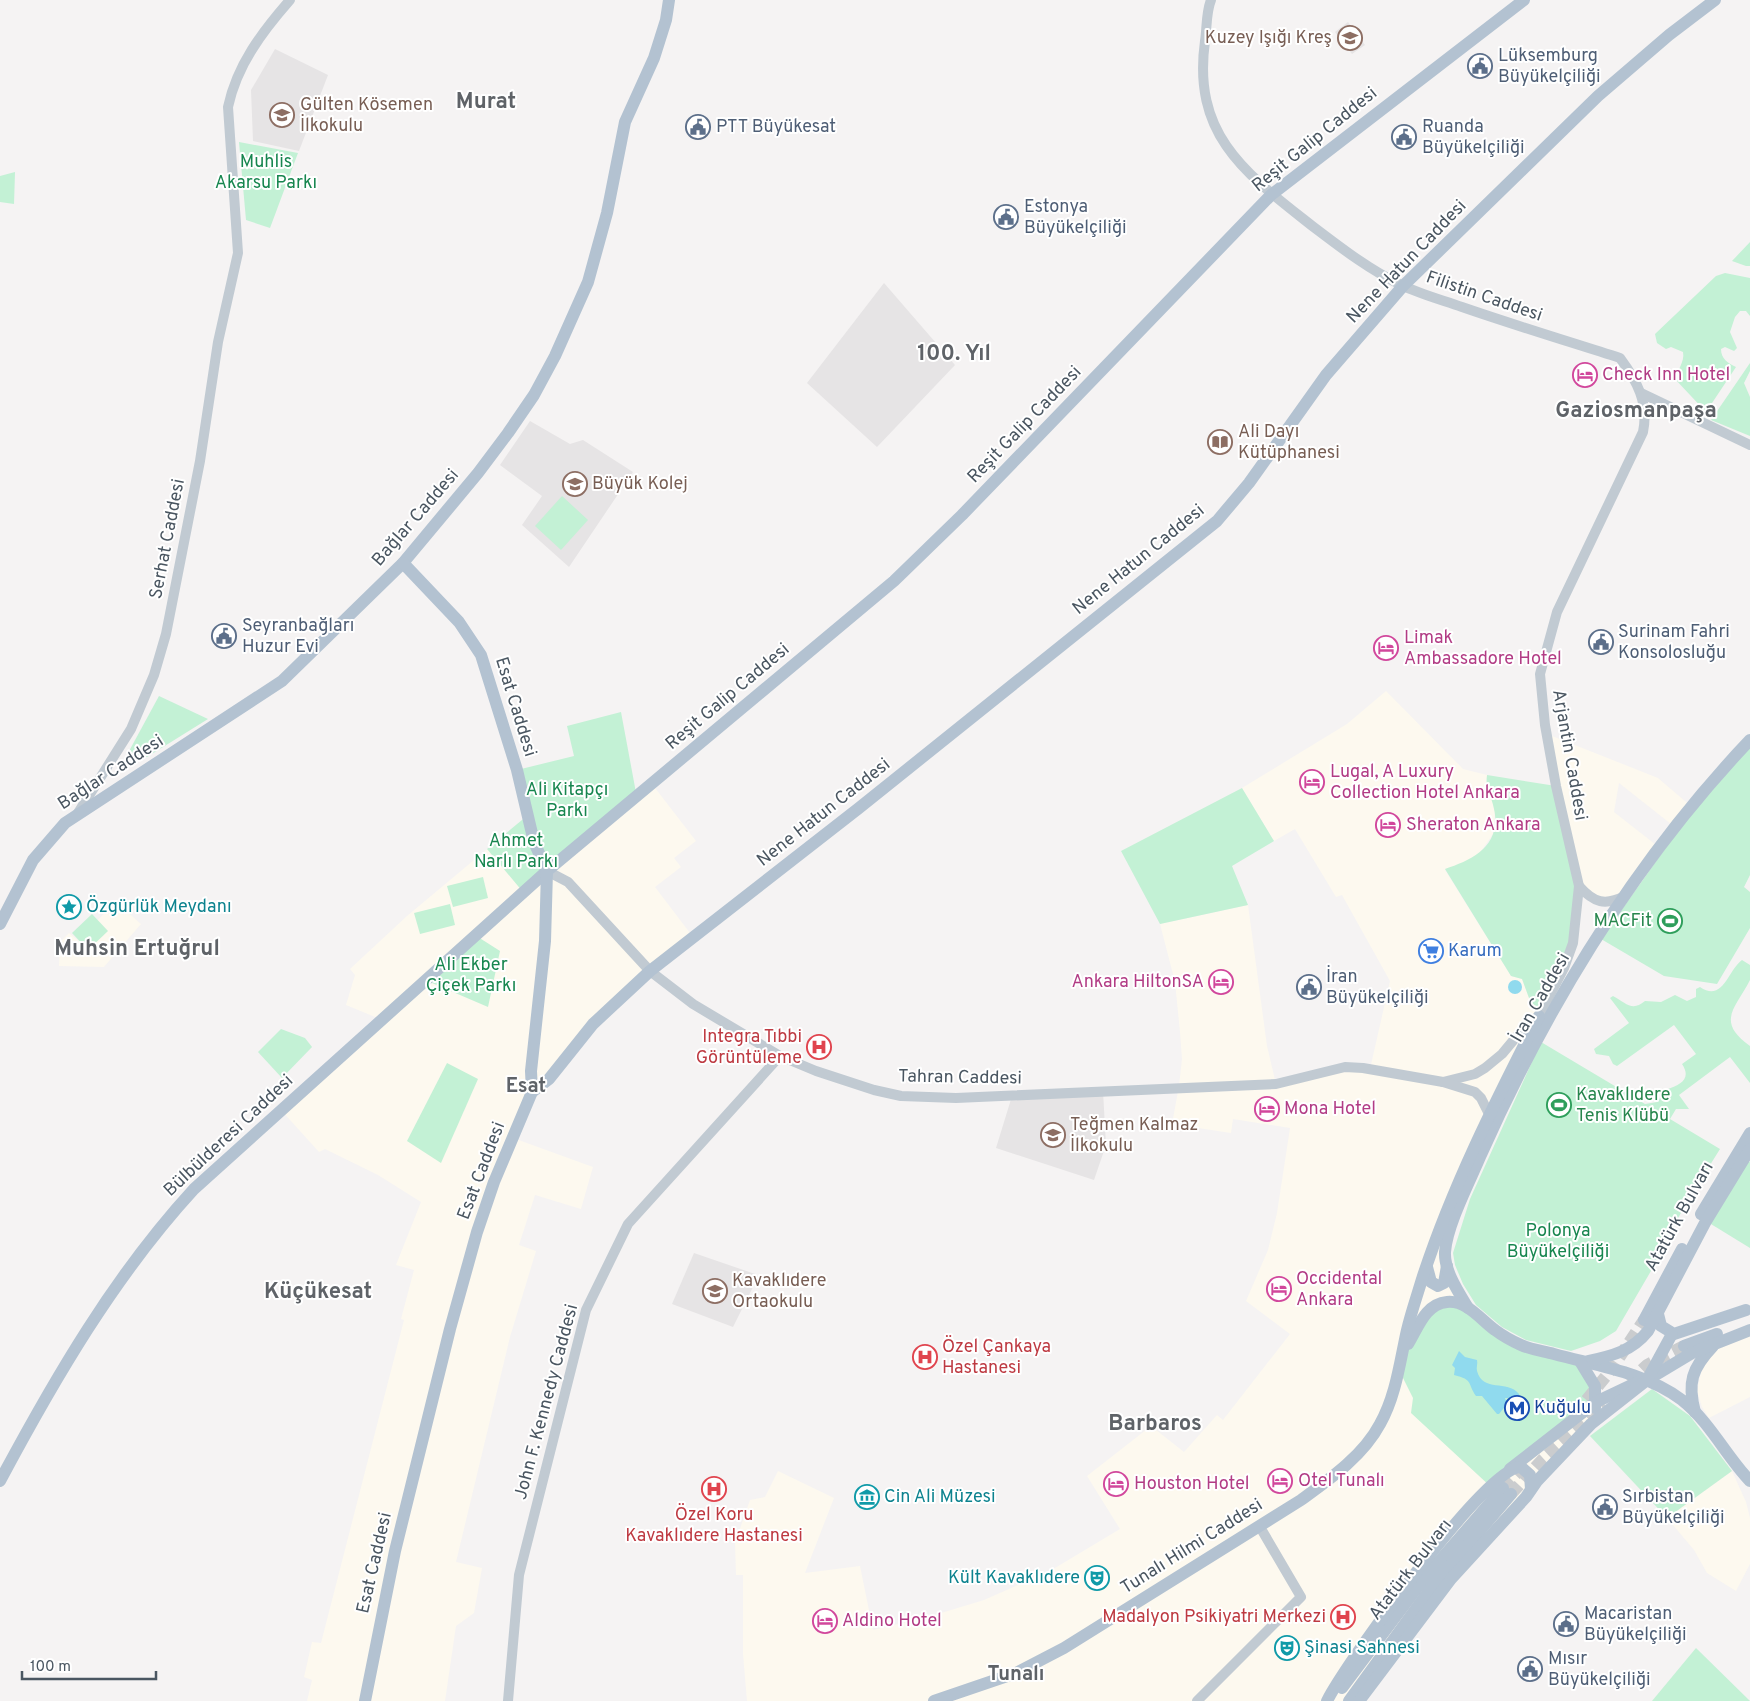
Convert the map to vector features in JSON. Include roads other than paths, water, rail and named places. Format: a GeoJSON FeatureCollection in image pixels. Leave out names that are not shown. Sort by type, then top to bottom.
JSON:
{"type":"FeatureCollection","features":[{"type":"Feature","properties":{"kind":"main road","name":"Bağlar Caddesi"},"geometry":{"type":"LineString","coordinates":[[0,924],[33,860],[55,833],[78,812],[282,681],[403,563],[478,473],[534,395],[555,356],[588,282],[605,220],[624,122],[654,58],[666,20],[669,0]]}},
{"type":"Feature","properties":{"kind":"main road","name":"Reşit Galip Caddesi"},"geometry":{"type":"LineString","coordinates":[[547,871],[894,581],[962,515],[1271,195],[1524,0]]}},
{"type":"Feature","properties":{"kind":"main road","name":"Nene Hatun Caddesi"},"geometry":{"type":"LineString","coordinates":[[532,1092],[548,1079],[593,1024],[650,971],[874,796],[1217,520],[1249,483],[1326,375],[1403,286],[1598,96],[1668,35],[1715,0]]}},
{"type":"Feature","properties":{"kind":"main road","name":"Esat Caddesi"},"geometry":{"type":"LineString","coordinates":[[365,1701],[395,1550],[452,1320],[477,1232],[494,1182],[532,1092],[531,1071],[545,941],[547,871],[534,842],[517,770],[481,655],[459,622],[403,563]]}},
{"type":"Feature","properties":{"kind":"main road","name":"İran Caddesi"},"geometry":{"type":"LineString","coordinates":[[1468,1308],[1456,1288],[1447,1265],[1445,1253],[1452,1227],[1496,1122],[1535,1042],[1595,942],[1626,896],[1698,800],[1750,740]]}},
{"type":"Feature","properties":{"kind":"main road","name":"Bülbülderesi Caddesi"},"geometry":{"type":"LineString","coordinates":[[0,1481],[42,1402],[105,1304],[143,1248],[174,1211],[246,1140],[547,871]]}},
{"type":"Feature","properties":{"kind":"main road","name":"İran Caddesi"},"geometry":{"type":"LineString","coordinates":[[1387,1411],[1408,1327],[1427,1267],[1456,1188],[1489,1114],[1539,1016]]}},
{"type":"Feature","properties":{"kind":"main road","name":"Atatürk Bulvarı"},"geometry":{"type":"LineString","coordinates":[[1644,1320],[1716,1186],[1750,1132]]}},
{"type":"Feature","properties":{"kind":"main road","name":"Atatürk Bulvarı"},"geometry":{"type":"LineString","coordinates":[[1581,1363],[1612,1356],[1631,1347],[1648,1331],[1706,1221],[1750,1149]]}},
{"type":"Feature","properties":{"kind":"main road"},"geometry":{"type":"LineString","coordinates":[[1427,1267],[1431,1282],[1438,1286],[1444,1283],[1447,1265]]}},
{"type":"Feature","properties":{"kind":"main road"},"geometry":{"type":"LineString","coordinates":[[1403,1350],[1430,1309],[1442,1302],[1450,1302],[1468,1308],[1492,1328],[1514,1342],[1581,1363],[1631,1373],[1673,1395],[1695,1412],[1750,1481]]}},
{"type":"Feature","properties":{"kind":"main road"},"geometry":{"type":"LineString","coordinates":[[1658,1314],[1661,1326],[1672,1334],[1684,1333],[1748,1316]]}},
{"type":"Feature","properties":{"kind":"main road"},"geometry":{"type":"LineString","coordinates":[[1684,1346],[1748,1316]]}},
{"type":"Feature","properties":{"kind":"main road"},"geometry":{"type":"LineString","coordinates":[[1359,1701],[1451,1579],[1591,1424],[1647,1380],[1685,1357],[1750,1330]]}},
{"type":"Feature","properties":{"kind":"main road"},"geometry":{"type":"LineString","coordinates":[[1327,1701],[1359,1649],[1415,1573],[1450,1530],[1507,1471],[1596,1402],[1636,1383],[1647,1380],[1672,1334]]}},
{"type":"Feature","properties":{"kind":"main road"},"geometry":{"type":"LineString","coordinates":[[1695,1412],[1690,1393],[1694,1372],[1700,1362],[1717,1343]]}},
{"type":"Feature","properties":{"kind":"main road"},"geometry":{"type":"LineString","coordinates":[[1581,1363],[1592,1378],[1596,1402],[1591,1424]]}},
{"type":"Feature","properties":{"kind":"main road","name":"Tunalı Hilmi Caddesi"},"geometry":{"type":"LineString","coordinates":[[934,1701],[1016,1673],[1056,1652],[1260,1527],[1301,1500],[1343,1467],[1364,1447],[1379,1427],[1387,1411]]}},
{"type":"Feature","properties":{"kind":"main road"},"geometry":{"type":"LineString","coordinates":[[1507,1471],[1518,1467],[1525,1469],[1531,1478],[1531,1489]]}},
{"type":"Feature","properties":{"kind":"main road","name":"Atatürk Bulvarı"},"geometry":{"type":"LineString","coordinates":[[1332,1701],[1423,1580],[1507,1491],[1431,1588],[1349,1701]]}},
{"type":"Feature","properties":{"kind":"street","name":"Serhat Caddesi"},"geometry":{"type":"LineString","coordinates":[[78,812],[131,729],[154,675],[166,634],[200,461],[218,342],[238,253],[228,108],[232,89],[257,40],[290,0]]}},
{"type":"Feature","properties":{"kind":"street","name":"Filistin Caddesi"},"geometry":{"type":"LineString","coordinates":[[1211,0],[1203,56],[1203,89],[1206,103],[1218,133],[1231,155],[1271,195],[1353,258],[1403,286],[1620,358],[1641,393]]}},
{"type":"Feature","properties":{"kind":"street"},"geometry":{"type":"LineString","coordinates":[[1641,393],[1750,445]]}},
{"type":"Feature","properties":{"kind":"street","name":"Arjantin Caddesi"},"geometry":{"type":"LineString","coordinates":[[1539,1016],[1564,968],[1573,943],[1579,886],[1551,760],[1540,674],[1557,612],[1643,432],[1645,412],[1641,393]]}},
{"type":"Feature","properties":{"kind":"street","name":"Tahran Caddesi"},"geometry":{"type":"LineString","coordinates":[[547,871],[568,882],[650,971],[720,1022],[780,1056],[842,1080],[901,1096],[1012,1096],[1180,1086],[1276,1084],[1345,1067],[1363,1068],[1443,1082],[1475,1092],[1481,1098],[1489,1114]]}},
{"type":"Feature","properties":{"kind":"street"},"geometry":{"type":"LineString","coordinates":[[1579,886],[1590,897],[1600,903],[1626,896]]}},
{"type":"Feature","properties":{"kind":"street","name":"Tahran Caddesi"},"geometry":{"type":"LineString","coordinates":[[1443,1082],[1475,1074],[1485,1068],[1502,1054],[1522,1030],[1539,1016]]}},
{"type":"Feature","properties":{"kind":"street","name":"John F. Kennedy Caddesi"},"geometry":{"type":"LineString","coordinates":[[508,1701],[519,1575],[586,1310],[628,1224],[780,1056]]}},
{"type":"Feature","properties":{"kind":"street"},"geometry":{"type":"LineString","coordinates":[[1197,1701],[1301,1597],[1260,1527]]}},
{"type":"Feature","properties":{"kind":"water"},"geometry":{"type":"Polygon","coordinates":[[[1512,980],[1518,980],[1522,987],[1518,994],[1512,994],[1508,990],[1508,984],[1512,980]]]}},
{"type":"Feature","properties":{"kind":"water"},"geometry":{"type":"Polygon","coordinates":[[[1459,1351],[1465,1357],[1477,1360],[1477,1371],[1484,1382],[1508,1387],[1519,1394],[1519,1398],[1505,1398],[1507,1404],[1497,1414],[1482,1396],[1476,1396],[1467,1380],[1454,1375],[1455,1368],[1452,1365],[1459,1351]]]}},
{"type":"Feature","properties":{"kind":"tunnel"},"geometry":{"type":"LineString","coordinates":[[1575,1414],[1611,1370],[1644,1320]]}},
{"type":"Feature","properties":{"kind":"tunnel"},"geometry":{"type":"LineString","coordinates":[[1629,1382],[1647,1365],[1684,1346]]}},
{"type":"Feature","properties":{"kind":"tunnel"},"geometry":{"type":"LineString","coordinates":[[1511,1494],[1542,1460],[1604,1404]]}},
{"type":"Feature","properties":{"kind":"tunnel"},"geometry":{"type":"LineString","coordinates":[[1503,1488],[1524,1466]]}},
{"type":"Feature","properties":{"kind":"place","name":"Kuzey Işığı Kreş"},"geometry":{"type":"Point","coordinates":[1350,38]}},
{"type":"Feature","properties":{"kind":"place","name":"Lüksemburg Büyükelçiliği"},"geometry":{"type":"Point","coordinates":[1480,66]}},
{"type":"Feature","properties":{"kind":"place","name":"Gülten Kösemen İlkokulu"},"geometry":{"type":"Point","coordinates":[282,115]}},
{"type":"Feature","properties":{"kind":"place","name":"PTT Büyükesat"},"geometry":{"type":"Point","coordinates":[698,127]}},
{"type":"Feature","properties":{"kind":"place","name":"Ruanda Büyükelçiliği"},"geometry":{"type":"Point","coordinates":[1404,137]}},
{"type":"Feature","properties":{"kind":"place","name":"Estonya Büyükelçiliği"},"geometry":{"type":"Point","coordinates":[1006,217]}},
{"type":"Feature","properties":{"kind":"place","name":"Check Inn Hotel"},"geometry":{"type":"Point","coordinates":[1585,375]}},
{"type":"Feature","properties":{"kind":"place","name":"Ali Dayı Kütüphanesi"},"geometry":{"type":"Point","coordinates":[1220,442]}},
{"type":"Feature","properties":{"kind":"place","name":"Büyük Kolej"},"geometry":{"type":"Point","coordinates":[575,484]}},
{"type":"Feature","properties":{"kind":"place","name":"Seyranbağları Huzur Evi"},"geometry":{"type":"Point","coordinates":[224,636]}},
{"type":"Feature","properties":{"kind":"place","name":"Surinam Fahri Konsolosluğu"},"geometry":{"type":"Point","coordinates":[1601,642]}},
{"type":"Feature","properties":{"kind":"place","name":"Limak Ambassadore Hotel"},"geometry":{"type":"Point","coordinates":[1386,648]}},
{"type":"Feature","properties":{"kind":"place","name":"Lugal, A Luxury Collection Hotel Ankara"},"geometry":{"type":"Point","coordinates":[1312,782]}},
{"type":"Feature","properties":{"kind":"place","name":"Sheraton Ankara"},"geometry":{"type":"Point","coordinates":[1388,825]}},
{"type":"Feature","properties":{"kind":"place","name":"Özgürlük Meydanı"},"geometry":{"type":"Point","coordinates":[69,907]}},
{"type":"Feature","properties":{"kind":"place","name":"MACFit"},"geometry":{"type":"Point","coordinates":[1670,921]}},
{"type":"Feature","properties":{"kind":"place","name":"Karum"},"geometry":{"type":"Point","coordinates":[1431,951]}},
{"type":"Feature","properties":{"kind":"place","name":"Ankara HiltonSA"},"geometry":{"type":"Point","coordinates":[1221,982]}},
{"type":"Feature","properties":{"kind":"place","name":"İran Büyükelçiliği"},"geometry":{"type":"Point","coordinates":[1309,987]}},
{"type":"Feature","properties":{"kind":"place","name":"Integra Tıbbi Görüntüleme"},"geometry":{"type":"Point","coordinates":[819,1047]}},
{"type":"Feature","properties":{"kind":"place","name":"Kavaklıdere Tenis Klübü"},"geometry":{"type":"Point","coordinates":[1559,1105]}},
{"type":"Feature","properties":{"kind":"place","name":"Mona Hotel"},"geometry":{"type":"Point","coordinates":[1267,1109]}},
{"type":"Feature","properties":{"kind":"place","name":"Teğmen Kalmaz İlkokulu"},"geometry":{"type":"Point","coordinates":[1053,1135]}},
{"type":"Feature","properties":{"kind":"place","name":"Occidental Ankara"},"geometry":{"type":"Point","coordinates":[1279,1289]}},
{"type":"Feature","properties":{"kind":"place","name":"Kavaklıdere Ortaokulu"},"geometry":{"type":"Point","coordinates":[715,1291]}},
{"type":"Feature","properties":{"kind":"place","name":"Özel Çankaya Hastanesi"},"geometry":{"type":"Point","coordinates":[925,1357]}},
{"type":"Feature","properties":{"kind":"place","name":"Kuğulu"},"geometry":{"type":"Point","coordinates":[1517,1408]}},
{"type":"Feature","properties":{"kind":"place","name":"Otel Tunalı"},"geometry":{"type":"Point","coordinates":[1280,1481]}},
{"type":"Feature","properties":{"kind":"place","name":"Houston Hotel"},"geometry":{"type":"Point","coordinates":[1116,1484]}},
{"type":"Feature","properties":{"kind":"place","name":"Özel Koru Kavaklıdere Hastanesi"},"geometry":{"type":"Point","coordinates":[714,1489]}},
{"type":"Feature","properties":{"kind":"place","name":"Cin Ali Müzesi"},"geometry":{"type":"Point","coordinates":[867,1497]}},
{"type":"Feature","properties":{"kind":"place","name":"Sırbistan Büyükelçiliği"},"geometry":{"type":"Point","coordinates":[1605,1507]}},
{"type":"Feature","properties":{"kind":"place","name":"Kült Kavaklıdere"},"geometry":{"type":"Point","coordinates":[1097,1578]}},
{"type":"Feature","properties":{"kind":"place","name":"Madalyon Psikiyatri Merkezi"},"geometry":{"type":"Point","coordinates":[1343,1617]}},
{"type":"Feature","properties":{"kind":"place","name":"Aldino Hotel"},"geometry":{"type":"Point","coordinates":[825,1621]}},
{"type":"Feature","properties":{"kind":"place","name":"Macaristan Büyükelçiliği"},"geometry":{"type":"Point","coordinates":[1566,1624]}},
{"type":"Feature","properties":{"kind":"place","name":"Şinasi Sahnesi"},"geometry":{"type":"Point","coordinates":[1287,1648]}},
{"type":"Feature","properties":{"kind":"place","name":"Mısır Büyükelçiliği"},"geometry":{"type":"Point","coordinates":[1530,1669]}},
{"type":"Feature","properties":{"kind":"district","name":"Murat"},"geometry":{"type":"Point","coordinates":[486,102]}},
{"type":"Feature","properties":{"kind":"district","name":"100. Yıl"},"geometry":{"type":"Point","coordinates":[954,354]}},
{"type":"Feature","properties":{"kind":"district","name":"Gaziosmanpaşa"},"geometry":{"type":"Point","coordinates":[1636,411]}},
{"type":"Feature","properties":{"kind":"district","name":"Muhsin Ertuğrul"},"geometry":{"type":"Point","coordinates":[137,949]}},
{"type":"Feature","properties":{"kind":"district","name":"Esat"},"geometry":{"type":"Point","coordinates":[526,1087]}},
{"type":"Feature","properties":{"kind":"district","name":"Küçükesat"},"geometry":{"type":"Point","coordinates":[318,1292]}},
{"type":"Feature","properties":{"kind":"district","name":"Barbaros"},"geometry":{"type":"Point","coordinates":[1155,1424]}},
{"type":"Feature","properties":{"kind":"district","name":"Tunalı"},"geometry":{"type":"Point","coordinates":[1016,1675]}},
{"type":"Feature","properties":{"kind":"park label","name":"Muhlis Akarsu Parkı"},"geometry":{"type":"Point","coordinates":[266,172]}},
{"type":"Feature","properties":{"kind":"park label","name":"Ali Kitapçı Parkı"},"geometry":{"type":"Point","coordinates":[567,800]}},
{"type":"Feature","properties":{"kind":"park label","name":"Ahmet Narlı Parkı"},"geometry":{"type":"Point","coordinates":[516,851]}},
{"type":"Feature","properties":{"kind":"park label","name":"Ali Ekber Çiçek Parkı"},"geometry":{"type":"Point","coordinates":[471,975]}},
{"type":"Feature","properties":{"kind":"park label","name":"Polonya Büyükelçiliği"},"geometry":{"type":"Point","coordinates":[1558,1241]}}]}
